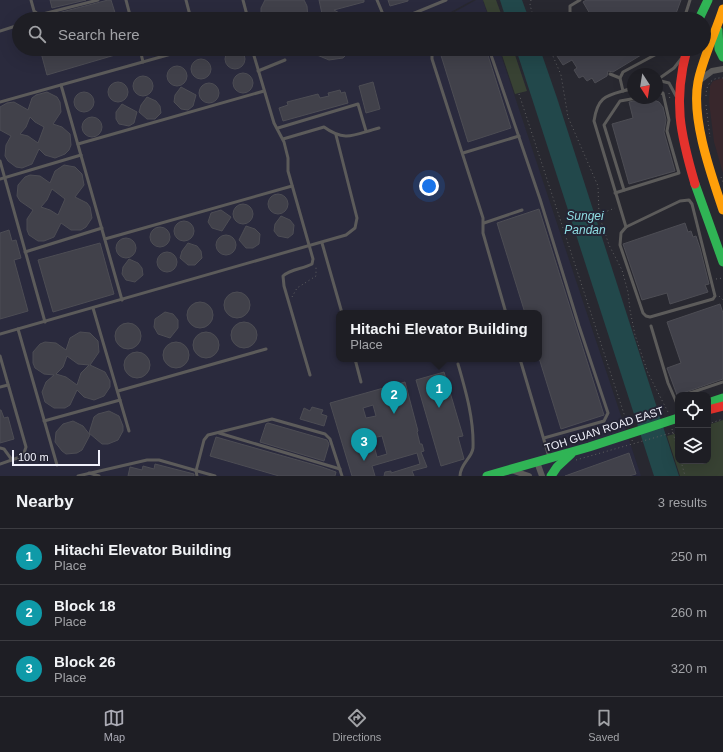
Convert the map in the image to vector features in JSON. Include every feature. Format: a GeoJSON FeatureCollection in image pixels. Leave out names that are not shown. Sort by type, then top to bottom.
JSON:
{"type":"FeatureCollection","features":[{"type":"Feature","properties":{"kind":"main road"},"geometry":{"type":"LineString","coordinates":[[702,12],[708,0]]}},
{"type":"Feature","properties":{"kind":"main road"},"geometry":{"type":"LineString","coordinates":[[711,43],[723,9]]}},
{"type":"Feature","properties":{"kind":"main road"},"geometry":{"type":"LineString","coordinates":[[717,25],[719,49],[723,57]]}},
{"type":"Feature","properties":{"kind":"main road"},"geometry":{"type":"LineString","coordinates":[[685,56],[680,84],[680,112],[685,149],[723,262]]}},
{"type":"Feature","properties":{"kind":"main road"},"geometry":{"type":"LineString","coordinates":[[707,56],[698,82],[698,114],[708,164],[723,210]]}},
{"type":"Feature","properties":{"kind":"main road"},"geometry":{"type":"LineString","coordinates":[[711,402],[723,398]]}},
{"type":"Feature","properties":{"kind":"main road"},"geometry":{"type":"LineString","coordinates":[[711,409],[723,406]]}},
{"type":"Feature","properties":{"kind":"main road","name":"TOH GUAN ROAD EAST"},"geometry":{"type":"LineString","coordinates":[[487,476],[632,434],[668,417],[675,418]]}},
{"type":"Feature","properties":{"kind":"main road"},"geometry":{"type":"LineString","coordinates":[[551,476],[556,467],[573,452]]}},
{"type":"Feature","properties":{"kind":"street"},"geometry":{"type":"LineString","coordinates":[[698,82],[712,71],[723,69]]}},
{"type":"Feature","properties":{"kind":"street","name":"TOH GUAN ROAD EAST"},"geometry":{"type":"LineString","coordinates":[[537,462],[542,476]]}},
{"type":"Feature","properties":{"kind":"street"},"geometry":{"type":"LineString","coordinates":[[512,470],[529,476]]}},
{"type":"Feature","properties":{"kind":"lane"},"geometry":{"type":"LineString","coordinates":[[32,0],[35,12]]}},
{"type":"Feature","properties":{"kind":"lane"},"geometry":{"type":"LineString","coordinates":[[51,12],[98,0]]}},
{"type":"Feature","properties":{"kind":"lane"},"geometry":{"type":"LineString","coordinates":[[126,0],[129,12]]}},
{"type":"Feature","properties":{"kind":"lane"},"geometry":{"type":"LineString","coordinates":[[186,0],[189,12]]}},
{"type":"Feature","properties":{"kind":"lane"},"geometry":{"type":"LineString","coordinates":[[243,0],[246,12]]}},
{"type":"Feature","properties":{"kind":"lane"},"geometry":{"type":"LineString","coordinates":[[377,0],[382,12]]}},
{"type":"Feature","properties":{"kind":"lane"},"geometry":{"type":"LineString","coordinates":[[417,12],[446,0]]}},
{"type":"Feature","properties":{"kind":"lane"},"geometry":{"type":"LineString","coordinates":[[570,12],[570,6],[580,0]]}},
{"type":"Feature","properties":{"kind":"lane"},"geometry":{"type":"LineString","coordinates":[[686,12],[690,0]]}},
{"type":"Feature","properties":{"kind":"lane"},"geometry":{"type":"LineString","coordinates":[[0,31],[12,27]]}},
{"type":"Feature","properties":{"kind":"lane"},"geometry":{"type":"LineString","coordinates":[[142,56],[143,62]]}},
{"type":"Feature","properties":{"kind":"lane"},"geometry":{"type":"LineString","coordinates":[[0,102],[164,56]]}},
{"type":"Feature","properties":{"kind":"lane"},"geometry":{"type":"LineString","coordinates":[[254,56],[274,123],[283,139],[288,158],[288,171],[313,259],[312,264],[286,273],[283,276],[289,303],[310,374]]}},
{"type":"Feature","properties":{"kind":"lane"},"geometry":{"type":"LineString","coordinates":[[432,56],[484,223],[483,233],[505,310]]}},
{"type":"Feature","properties":{"kind":"lane"},"geometry":{"type":"LineString","coordinates":[[491,56],[519,136],[608,413],[604,421],[544,438]]}},
{"type":"Feature","properties":{"kind":"lane"},"geometry":{"type":"LineString","coordinates":[[623,91],[620,78],[623,72],[653,56]]}},
{"type":"Feature","properties":{"kind":"lane"},"geometry":{"type":"LineString","coordinates":[[663,76],[674,68],[683,56]]}},
{"type":"Feature","properties":{"kind":"lane"},"geometry":{"type":"LineString","coordinates":[[258,71],[285,60]]}},
{"type":"Feature","properties":{"kind":"lane"},"geometry":{"type":"LineString","coordinates":[[610,74],[620,78]]}},
{"type":"Feature","properties":{"kind":"lane"},"geometry":{"type":"LineString","coordinates":[[663,81],[673,88],[680,112]]}},
{"type":"Feature","properties":{"kind":"lane"},"geometry":{"type":"LineString","coordinates":[[61,85],[122,300]]}},
{"type":"Feature","properties":{"kind":"lane"},"geometry":{"type":"LineString","coordinates":[[626,227],[594,121],[596,108],[603,98],[627,90]]}},
{"type":"Feature","properties":{"kind":"lane"},"geometry":{"type":"LineString","coordinates":[[78,144],[264,91]]}},
{"type":"Feature","properties":{"kind":"lane"},"geometry":{"type":"LineString","coordinates":[[615,193],[679,172],[667,131],[669,120],[663,93]]}},
{"type":"Feature","properties":{"kind":"lane"},"geometry":{"type":"LineString","coordinates":[[624,190],[604,125],[620,101],[627,100]]}},
{"type":"Feature","properties":{"kind":"lane"},"geometry":{"type":"LineString","coordinates":[[278,128],[358,104],[366,131]]}},
{"type":"Feature","properties":{"kind":"lane"},"geometry":{"type":"LineString","coordinates":[[283,139],[324,127],[336,135],[344,138],[379,128]]}},
{"type":"Feature","properties":{"kind":"lane"},"geometry":{"type":"LineString","coordinates":[[0,334],[309,247],[346,235],[355,228],[357,218],[336,135]]}},
{"type":"Feature","properties":{"kind":"lane"},"geometry":{"type":"LineString","coordinates":[[463,153],[519,136]]}},
{"type":"Feature","properties":{"kind":"lane"},"geometry":{"type":"LineString","coordinates":[[0,179],[81,155]]}},
{"type":"Feature","properties":{"kind":"lane"},"geometry":{"type":"LineString","coordinates":[[0,161],[45,322]]}},
{"type":"Feature","properties":{"kind":"lane"},"geometry":{"type":"LineString","coordinates":[[105,239],[292,186]]}},
{"type":"Feature","properties":{"kind":"lane"},"geometry":{"type":"LineString","coordinates":[[689,200],[692,204],[715,292],[713,299],[650,317],[646,316],[643,313],[620,245],[621,233],[626,227],[680,201],[689,200]]}},
{"type":"Feature","properties":{"kind":"lane"},"geometry":{"type":"LineString","coordinates":[[484,223],[522,210]]}},
{"type":"Feature","properties":{"kind":"lane"},"geometry":{"type":"LineString","coordinates":[[25,252],[102,228]]}},
{"type":"Feature","properties":{"kind":"lane"},"geometry":{"type":"LineString","coordinates":[[322,243],[341,310]]}},
{"type":"Feature","properties":{"kind":"lane"},"geometry":{"type":"LineString","coordinates":[[93,308],[129,431]]}},
{"type":"Feature","properties":{"kind":"lane"},"geometry":{"type":"LineString","coordinates":[[651,326],[675,395]]}},
{"type":"Feature","properties":{"kind":"lane"},"geometry":{"type":"LineString","coordinates":[[18,329],[57,465]]}},
{"type":"Feature","properties":{"kind":"lane"},"geometry":{"type":"LineString","coordinates":[[118,391],[266,349]]}},
{"type":"Feature","properties":{"kind":"lane"},"geometry":{"type":"LineString","coordinates":[[0,356],[26,447],[23,456],[0,464]]}},
{"type":"Feature","properties":{"kind":"lane"},"geometry":{"type":"LineString","coordinates":[[356,362],[361,382]]}},
{"type":"Feature","properties":{"kind":"lane"},"geometry":{"type":"LineString","coordinates":[[521,362],[550,459]]}},
{"type":"Feature","properties":{"kind":"lane"},"geometry":{"type":"LineString","coordinates":[[458,364],[470,408],[473,448],[465,461],[460,476]]}},
{"type":"Feature","properties":{"kind":"lane"},"geometry":{"type":"LineString","coordinates":[[693,392],[723,382]]}},
{"type":"Feature","properties":{"kind":"lane"},"geometry":{"type":"LineString","coordinates":[[0,387],[8,385]]}},
{"type":"Feature","properties":{"kind":"lane"},"geometry":{"type":"LineString","coordinates":[[44,421],[120,400]]}},
{"type":"Feature","properties":{"kind":"lane"},"geometry":{"type":"LineString","coordinates":[[197,476],[196,471],[204,440],[208,435],[272,418],[325,434],[330,439],[342,476]]}},
{"type":"Feature","properties":{"kind":"lane"},"geometry":{"type":"LineString","coordinates":[[218,432],[340,469]]}},
{"type":"Feature","properties":{"kind":"lane"},"geometry":{"type":"LineString","coordinates":[[0,448],[4,449],[12,460]]}},
{"type":"Feature","properties":{"kind":"lane"},"geometry":{"type":"LineString","coordinates":[[78,476],[147,460],[160,460],[215,476]]}},
{"type":"Feature","properties":{"kind":"lane"},"geometry":{"type":"LineString","coordinates":[[88,473],[99,476]]}},
{"type":"Feature","properties":{"kind":"path"},"geometry":{"type":"LineString","coordinates":[[531,0],[533,12]]}},
{"type":"Feature","properties":{"kind":"path"},"geometry":{"type":"LineString","coordinates":[[553,56],[561,75],[568,117],[598,186],[599,215],[609,245],[622,270],[636,335],[648,373],[668,417]]}},
{"type":"Feature","properties":{"kind":"path"},"geometry":{"type":"LineString","coordinates":[[710,142],[706,89],[709,82],[717,78],[723,78]]}},
{"type":"Feature","properties":{"kind":"path"},"geometry":{"type":"LineString","coordinates":[[519,94],[632,434]]}},
{"type":"Feature","properties":{"kind":"path"},"geometry":{"type":"LineString","coordinates":[[719,174],[723,182]]}},
{"type":"Feature","properties":{"kind":"path"},"geometry":{"type":"LineString","coordinates":[[599,215],[619,206]]}},
{"type":"Feature","properties":{"kind":"path"},"geometry":{"type":"LineString","coordinates":[[289,303],[297,288],[316,276],[316,266]]}},
{"type":"Feature","properties":{"kind":"path"},"geometry":{"type":"LineString","coordinates":[[711,423],[723,419]]}},
{"type":"Feature","properties":{"kind":"path"},"geometry":{"type":"LineString","coordinates":[[672,432],[675,442]]}},
{"type":"Feature","properties":{"kind":"path"},"geometry":{"type":"LineString","coordinates":[[570,462],[675,432]]}},
{"type":"Feature","properties":{"kind":"path"},"geometry":{"type":"LineString","coordinates":[[682,464],[685,476]]}},
{"type":"Feature","properties":{"kind":"shaded area"},"geometry":{"type":"Polygon","coordinates":[[[0,0],[473,0],[451,12],[12,12],[12,56],[501,56],[641,476],[0,476],[0,0]]]}},
{"type":"Feature","properties":{"kind":"shaded area"},"geometry":{"type":"Polygon","coordinates":[[[476,0],[483,0],[487,12],[455,12],[476,0]]]}},
{"type":"Feature","properties":{"kind":"shaded area"},"geometry":{"type":"Polygon","coordinates":[[[483,0],[496,0],[500,12],[487,12],[483,0]]]}},
{"type":"Feature","properties":{"kind":"shaded area"},"geometry":{"type":"Polygon","coordinates":[[[502,56],[515,56],[527,91],[515,94],[502,56]]]}},
{"type":"Feature","properties":{"kind":"shaded area"},"geometry":{"type":"Polygon","coordinates":[[[723,78],[723,173],[714,142],[709,102],[710,86],[713,81],[723,78]]]}},
{"type":"Feature","properties":{"kind":"shaded area"},"geometry":{"type":"Polygon","coordinates":[[[723,420],[723,476],[680,476],[676,464],[711,464],[711,424],[723,420]]]}},
{"type":"Feature","properties":{"kind":"shaded area"},"geometry":{"type":"Polygon","coordinates":[[[675,434],[675,461],[667,436],[675,434]]]}},
{"type":"Feature","properties":{"kind":"water"},"geometry":{"type":"Polygon","coordinates":[[[500,0],[522,0],[526,12],[504,12],[500,0]]]}},
{"type":"Feature","properties":{"kind":"water","name":"Sungei Pandan"},"geometry":{"type":"Polygon","coordinates":[[[518,56],[542,56],[679,476],[654,476],[518,56]]]}},
{"type":"Feature","properties":{"kind":"building"},"geometry":{"type":"Polygon","coordinates":[[[50,0],[86,0],[52,8],[50,0]]]}},
{"type":"Feature","properties":{"kind":"building"},"geometry":{"type":"Polygon","coordinates":[[[111,0],[115,12],[62,12],[111,0]]]}},
{"type":"Feature","properties":{"kind":"building"},"geometry":{"type":"Polygon","coordinates":[[[265,0],[304,0],[307,6],[307,12],[261,12],[261,8],[265,0]]]}},
{"type":"Feature","properties":{"kind":"building"},"geometry":{"type":"Polygon","coordinates":[[[319,0],[364,0],[364,2],[334,10],[338,12],[322,12],[319,0]]]}},
{"type":"Feature","properties":{"kind":"building"},"geometry":{"type":"Polygon","coordinates":[[[388,0],[408,0],[408,1],[390,6],[388,0]]]}},
{"type":"Feature","properties":{"kind":"building"},"geometry":{"type":"Polygon","coordinates":[[[586,0],[681,0],[677,12],[589,12],[583,2],[586,0]]]}},
{"type":"Feature","properties":{"kind":"building"},"geometry":{"type":"Polygon","coordinates":[[[42,56],[112,56],[47,75],[42,56]]]}},
{"type":"Feature","properties":{"kind":"building"},"geometry":{"type":"Polygon","coordinates":[[[225,56],[245,56],[245,63],[239,69],[231,69],[225,63],[225,56]]]}},
{"type":"Feature","properties":{"kind":"building"},"geometry":{"type":"Polygon","coordinates":[[[319,56],[345,56],[343,58],[329,60],[319,56]]]}},
{"type":"Feature","properties":{"kind":"building"},"geometry":{"type":"Polygon","coordinates":[[[441,56],[488,56],[511,128],[468,142],[441,56]]]}},
{"type":"Feature","properties":{"kind":"building"},"geometry":{"type":"Polygon","coordinates":[[[557,56],[639,56],[613,72],[608,71],[607,76],[595,83],[592,78],[587,81],[583,76],[579,78],[574,70],[577,68],[572,60],[563,65],[557,56]]]}},
{"type":"Feature","properties":{"kind":"building"},"geometry":{"type":"Polygon","coordinates":[[[197,59],[205,59],[211,65],[211,73],[205,79],[197,79],[191,73],[191,65],[197,59]]]}},
{"type":"Feature","properties":{"kind":"building"},"geometry":{"type":"Polygon","coordinates":[[[173,66],[181,66],[187,72],[187,80],[181,86],[173,86],[167,80],[167,72],[173,66]]]}},
{"type":"Feature","properties":{"kind":"building"},"geometry":{"type":"Polygon","coordinates":[[[239,73],[247,73],[253,79],[253,87],[247,93],[239,93],[233,87],[233,79],[239,73]]]}},
{"type":"Feature","properties":{"kind":"building"},"geometry":{"type":"Polygon","coordinates":[[[139,76],[147,76],[153,82],[153,90],[147,96],[139,96],[133,90],[133,82],[139,76]]]}},
{"type":"Feature","properties":{"kind":"building"},"geometry":{"type":"Polygon","coordinates":[[[114,82],[122,82],[128,88],[128,96],[122,102],[114,102],[108,96],[108,88],[114,82]]]}},
{"type":"Feature","properties":{"kind":"building"},"geometry":{"type":"Polygon","coordinates":[[[373,82],[380,109],[366,113],[359,86],[373,82]]]}},
{"type":"Feature","properties":{"kind":"building"},"geometry":{"type":"Polygon","coordinates":[[[205,83],[213,83],[219,89],[219,97],[213,103],[205,103],[199,97],[199,89],[205,83]]]}},
{"type":"Feature","properties":{"kind":"building"},"geometry":{"type":"Polygon","coordinates":[[[181,87],[196,95],[193,106],[188,110],[181,109],[174,102],[175,95],[181,87]]]}},
{"type":"Feature","properties":{"kind":"building"},"geometry":{"type":"Polygon","coordinates":[[[340,90],[341,93],[345,92],[348,103],[283,121],[279,108],[288,105],[287,102],[318,94],[320,98],[329,96],[328,93],[340,90]]]}},
{"type":"Feature","properties":{"kind":"building"},"geometry":{"type":"Polygon","coordinates":[[[47,92],[57,97],[60,102],[61,112],[53,124],[62,127],[70,134],[71,145],[65,154],[55,158],[45,155],[39,149],[32,164],[22,168],[16,167],[8,161],[5,156],[6,145],[11,136],[0,130],[0,107],[7,103],[14,102],[28,110],[32,98],[36,95],[47,92]],[[30,117],[26,127],[20,134],[28,136],[38,143],[44,127],[30,117]]]}},
{"type":"Feature","properties":{"kind":"building"},"geometry":{"type":"Polygon","coordinates":[[[80,92],[88,92],[94,98],[94,106],[88,112],[80,112],[74,106],[74,98],[80,92]]]}},
{"type":"Feature","properties":{"kind":"building"},"geometry":{"type":"Polygon","coordinates":[[[147,97],[156,101],[160,106],[161,113],[155,119],[147,119],[139,112],[141,105],[147,97]]]}},
{"type":"Feature","properties":{"kind":"building"},"geometry":{"type":"Polygon","coordinates":[[[122,104],[137,112],[134,123],[129,126],[119,124],[116,119],[116,112],[122,104]]]}},
{"type":"Feature","properties":{"kind":"building"},"geometry":{"type":"Polygon","coordinates":[[[630,104],[661,104],[663,107],[666,120],[664,132],[675,171],[629,184],[612,124],[633,118],[630,104]]]}},
{"type":"Feature","properties":{"kind":"building"},"geometry":{"type":"Polygon","coordinates":[[[92,117],[99,120],[102,127],[99,134],[92,137],[85,134],[82,127],[85,120],[92,117]]]}},
{"type":"Feature","properties":{"kind":"building"},"geometry":{"type":"Polygon","coordinates":[[[64,165],[75,167],[82,174],[84,185],[75,197],[87,203],[90,207],[92,218],[86,227],[81,230],[71,230],[61,223],[54,237],[44,241],[38,241],[29,235],[27,230],[27,219],[33,210],[20,201],[17,196],[18,185],[25,177],[30,175],[40,176],[50,183],[55,171],[64,165]],[[52,189],[47,200],[41,207],[58,215],[65,199],[52,189]]]}},
{"type":"Feature","properties":{"kind":"building"},"geometry":{"type":"Polygon","coordinates":[[[274,194],[282,194],[288,200],[288,208],[282,214],[274,214],[268,208],[268,200],[274,194]]]}},
{"type":"Feature","properties":{"kind":"building"},"geometry":{"type":"Polygon","coordinates":[[[239,204],[247,204],[253,210],[253,218],[247,224],[239,224],[233,218],[233,210],[239,204]]]}},
{"type":"Feature","properties":{"kind":"building"},"geometry":{"type":"Polygon","coordinates":[[[539,209],[604,415],[561,429],[540,362],[542,362],[542,310],[524,310],[497,223],[539,209]]]}},
{"type":"Feature","properties":{"kind":"building"},"geometry":{"type":"Polygon","coordinates":[[[221,210],[231,217],[222,231],[212,228],[208,222],[211,213],[221,210]]]}},
{"type":"Feature","properties":{"kind":"building"},"geometry":{"type":"Polygon","coordinates":[[[281,216],[290,220],[294,225],[293,234],[288,238],[278,236],[274,231],[275,224],[281,216]]]}},
{"type":"Feature","properties":{"kind":"building"},"geometry":{"type":"Polygon","coordinates":[[[180,221],[188,221],[194,227],[194,235],[188,241],[180,241],[174,235],[174,227],[180,221]]]}},
{"type":"Feature","properties":{"kind":"building"},"geometry":{"type":"Polygon","coordinates":[[[685,223],[688,232],[691,231],[693,237],[696,236],[700,248],[709,284],[705,285],[708,292],[670,304],[667,293],[642,300],[623,244],[685,223]]]}},
{"type":"Feature","properties":{"kind":"building"},"geometry":{"type":"Polygon","coordinates":[[[246,226],[255,229],[260,234],[259,244],[253,248],[246,248],[239,240],[246,226]]]}},
{"type":"Feature","properties":{"kind":"building"},"geometry":{"type":"Polygon","coordinates":[[[156,227],[164,227],[170,233],[170,241],[164,247],[156,247],[150,241],[150,233],[156,227]]]}},
{"type":"Feature","properties":{"kind":"building"},"geometry":{"type":"Polygon","coordinates":[[[9,230],[12,241],[16,240],[21,258],[14,260],[28,311],[0,319],[0,233],[9,230]]]}},
{"type":"Feature","properties":{"kind":"building"},"geometry":{"type":"Polygon","coordinates":[[[222,235],[230,235],[236,241],[236,249],[230,255],[222,255],[216,249],[216,241],[222,235]]]}},
{"type":"Feature","properties":{"kind":"building"},"geometry":{"type":"Polygon","coordinates":[[[122,238],[130,238],[136,244],[136,252],[130,258],[122,258],[116,252],[116,244],[122,238]]]}},
{"type":"Feature","properties":{"kind":"building"},"geometry":{"type":"Polygon","coordinates":[[[100,243],[114,294],[53,312],[38,260],[100,243]]]}},
{"type":"Feature","properties":{"kind":"building"},"geometry":{"type":"Polygon","coordinates":[[[188,243],[197,246],[201,251],[202,258],[195,265],[188,265],[180,258],[182,251],[188,243]]]}},
{"type":"Feature","properties":{"kind":"building"},"geometry":{"type":"Polygon","coordinates":[[[163,252],[171,252],[177,258],[177,266],[171,272],[163,272],[157,266],[157,258],[163,252]]]}},
{"type":"Feature","properties":{"kind":"building"},"geometry":{"type":"Polygon","coordinates":[[[129,259],[138,263],[142,268],[143,275],[135,282],[126,280],[122,274],[123,267],[129,259]]]}},
{"type":"Feature","properties":{"kind":"building"},"geometry":{"type":"Polygon","coordinates":[[[237,292],[246,296],[250,305],[246,314],[237,318],[228,314],[224,305],[228,296],[237,292]]]}},
{"type":"Feature","properties":{"kind":"building"},"geometry":{"type":"Polygon","coordinates":[[[200,302],[209,306],[213,315],[209,324],[200,328],[191,324],[187,315],[191,306],[200,302]]]}},
{"type":"Feature","properties":{"kind":"building"},"geometry":{"type":"Polygon","coordinates":[[[720,304],[723,313],[723,379],[686,392],[676,392],[667,368],[681,363],[667,322],[720,304]]]}},
{"type":"Feature","properties":{"kind":"building"},"geometry":{"type":"Polygon","coordinates":[[[165,312],[173,314],[178,320],[178,328],[170,338],[158,334],[154,327],[155,319],[165,312]]]}},
{"type":"Feature","properties":{"kind":"building"},"geometry":{"type":"Polygon","coordinates":[[[244,322],[253,326],[257,335],[253,344],[244,348],[235,344],[231,335],[235,326],[244,322]]]}},
{"type":"Feature","properties":{"kind":"building"},"geometry":{"type":"Polygon","coordinates":[[[128,323],[137,327],[141,336],[137,345],[128,349],[119,345],[115,336],[119,327],[128,323]]]}},
{"type":"Feature","properties":{"kind":"building"},"geometry":{"type":"Polygon","coordinates":[[[80,332],[90,333],[98,341],[99,352],[90,365],[105,372],[110,381],[110,387],[104,396],[94,400],[84,397],[77,390],[70,405],[65,408],[54,408],[45,402],[42,392],[46,382],[54,375],[44,374],[35,368],[33,363],[33,352],[40,344],[45,342],[56,343],[66,350],[70,338],[80,332]],[[67,356],[63,367],[56,374],[66,377],[77,385],[81,373],[89,365],[78,364],[67,356]]]}},
{"type":"Feature","properties":{"kind":"building"},"geometry":{"type":"Polygon","coordinates":[[[206,332],[215,336],[219,345],[215,354],[206,358],[197,354],[193,345],[197,336],[206,332]]]}},
{"type":"Feature","properties":{"kind":"building"},"geometry":{"type":"Polygon","coordinates":[[[176,342],[185,346],[189,355],[185,364],[176,368],[167,364],[163,355],[167,346],[176,342]]]}},
{"type":"Feature","properties":{"kind":"building"},"geometry":{"type":"Polygon","coordinates":[[[137,352],[146,356],[150,365],[146,374],[137,378],[128,374],[124,365],[128,356],[137,352]]]}},
{"type":"Feature","properties":{"kind":"building"},"geometry":{"type":"Polygon","coordinates":[[[444,372],[463,436],[458,437],[464,459],[441,466],[416,380],[444,372]]]}},
{"type":"Feature","properties":{"kind":"building"},"geometry":{"type":"Polygon","coordinates":[[[405,382],[420,444],[422,444],[424,451],[421,452],[427,467],[412,471],[414,476],[384,476],[385,472],[391,471],[391,473],[420,464],[417,453],[372,466],[375,476],[352,476],[330,403],[405,382]],[[373,405],[363,408],[366,418],[376,416],[373,405]],[[382,436],[372,438],[377,457],[387,454],[382,436]]]}},
{"type":"Feature","properties":{"kind":"building"},"geometry":{"type":"Polygon","coordinates":[[[312,407],[323,410],[321,414],[327,416],[324,426],[300,419],[304,408],[310,411],[312,407]]]}},
{"type":"Feature","properties":{"kind":"building"},"geometry":{"type":"Polygon","coordinates":[[[0,410],[4,418],[8,417],[14,439],[0,443],[0,410]]]}},
{"type":"Feature","properties":{"kind":"building"},"geometry":{"type":"Polygon","coordinates":[[[109,411],[119,416],[123,426],[123,431],[118,440],[108,444],[102,444],[89,433],[94,417],[98,414],[109,411]]]}},
{"type":"Feature","properties":{"kind":"building"},"geometry":{"type":"Polygon","coordinates":[[[73,421],[83,426],[90,435],[82,450],[77,453],[66,454],[55,442],[56,432],[63,424],[73,421]]]}},
{"type":"Feature","properties":{"kind":"building"},"geometry":{"type":"Polygon","coordinates":[[[268,423],[327,440],[329,444],[324,461],[260,442],[266,424],[268,423]]]}},
{"type":"Feature","properties":{"kind":"building"},"geometry":{"type":"Polygon","coordinates":[[[216,437],[322,467],[336,472],[335,476],[279,476],[210,456],[216,437]]]}},
{"type":"Feature","properties":{"kind":"building"},"geometry":{"type":"Polygon","coordinates":[[[629,453],[636,474],[629,476],[565,476],[629,453]]]}},
{"type":"Feature","properties":{"kind":"building"},"geometry":{"type":"Polygon","coordinates":[[[155,464],[194,474],[194,476],[128,476],[130,467],[142,470],[143,466],[154,469],[155,464]]]}},
{"type":"Feature","properties":{"kind":"traffic: fast"},"geometry":{"type":"LineString","coordinates":[[702,12],[708,0]]}},
{"type":"Feature","properties":{"kind":"traffic: fast"},"geometry":{"type":"LineString","coordinates":[[718,30],[719,49],[723,57]]}},
{"type":"Feature","properties":{"kind":"traffic: fast"},"geometry":{"type":"LineString","coordinates":[[695,184],[723,262]]}},
{"type":"Feature","properties":{"kind":"traffic: fast"},"geometry":{"type":"LineString","coordinates":[[711,402],[723,398]]}},
{"type":"Feature","properties":{"kind":"traffic: fast"},"geometry":{"type":"LineString","coordinates":[[487,476],[589,447],[675,419]]}},
{"type":"Feature","properties":{"kind":"traffic: fast"},"geometry":{"type":"LineString","coordinates":[[551,476],[557,467],[571,454]]}},
{"type":"Feature","properties":{"kind":"traffic: slow"},"geometry":{"type":"LineString","coordinates":[[711,42],[723,9]]}},
{"type":"Feature","properties":{"kind":"traffic: slow"},"geometry":{"type":"LineString","coordinates":[[706,56],[698,82],[697,113],[703,146],[723,210]]}},
{"type":"Feature","properties":{"kind":"traffic: jam"},"geometry":{"type":"LineString","coordinates":[[686,56],[680,85],[680,117],[685,149],[695,184]]}},
{"type":"Feature","properties":{"kind":"traffic: jam"},"geometry":{"type":"LineString","coordinates":[[711,409],[723,406]]}},
{"type":"Feature","properties":{"kind":"place","name":"Hitachi Elevator Building"},"geometry":{"type":"Point","coordinates":[439,408]}},
{"type":"Feature","properties":{"kind":"place","name":"Block 18"},"geometry":{"type":"Point","coordinates":[394,414]}},
{"type":"Feature","properties":{"kind":"place","name":"Block 26"},"geometry":{"type":"Point","coordinates":[364,461]}}]}
